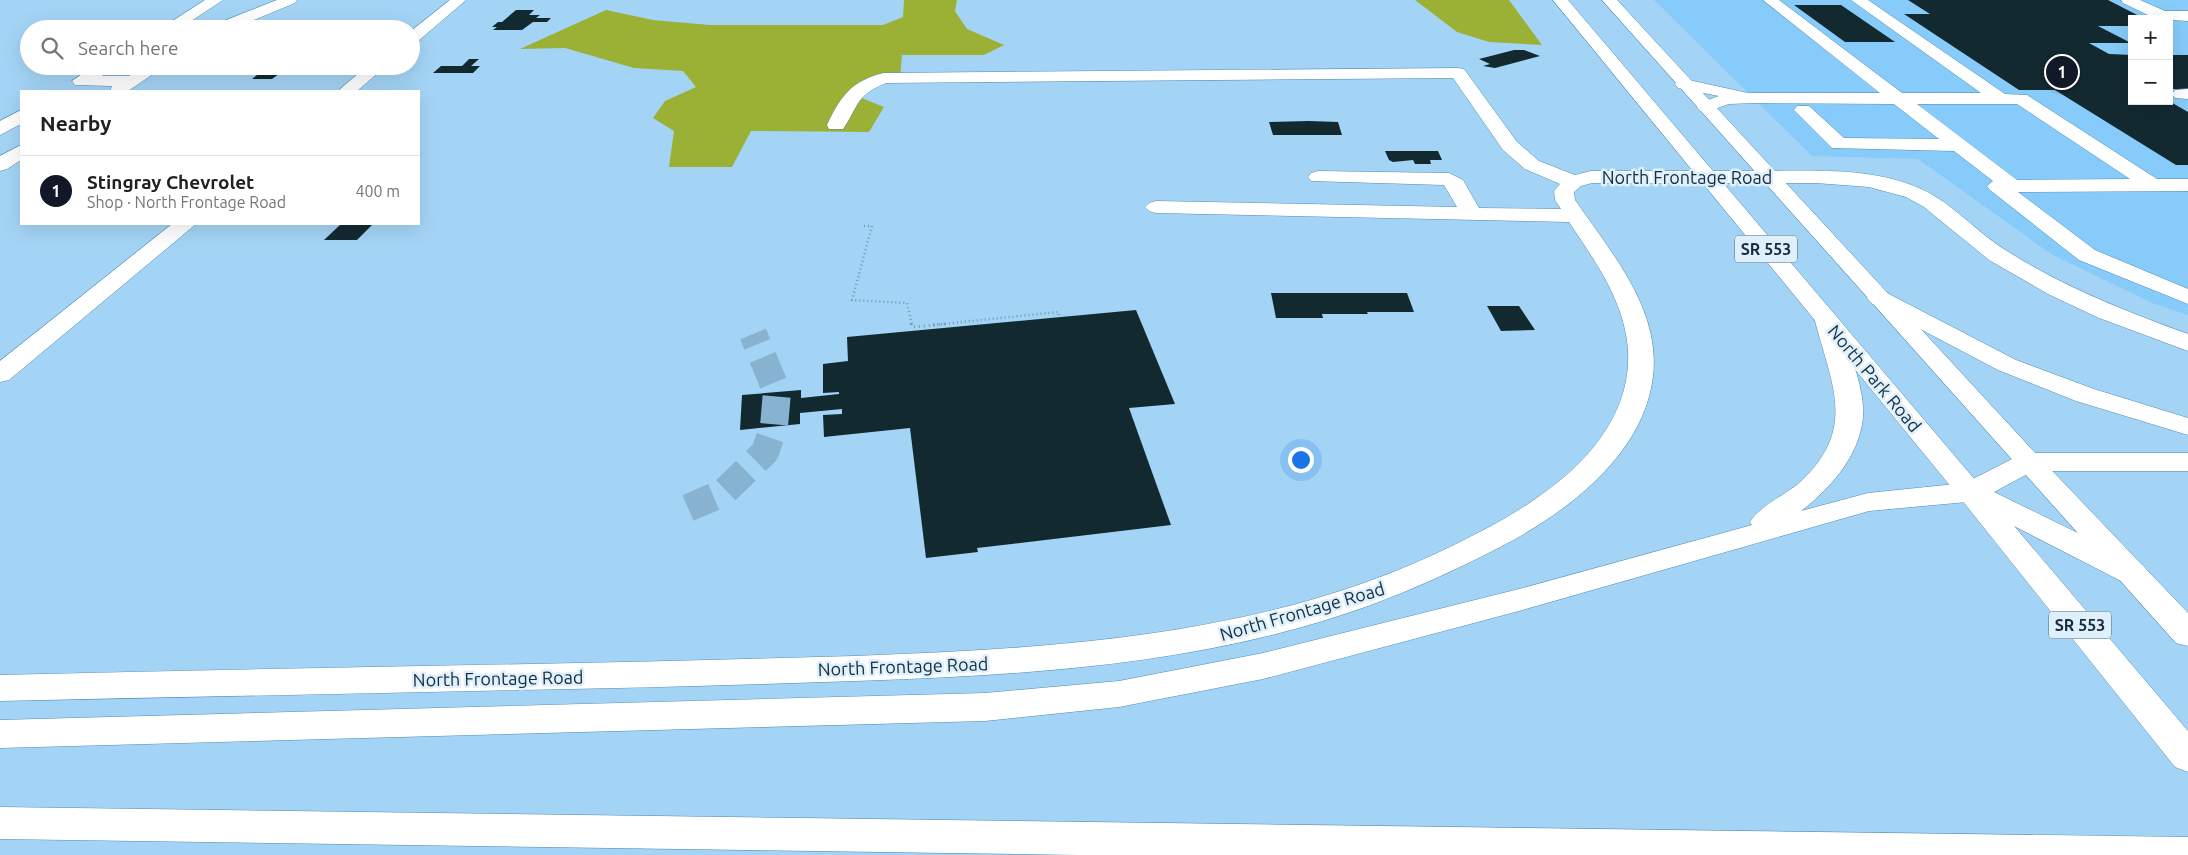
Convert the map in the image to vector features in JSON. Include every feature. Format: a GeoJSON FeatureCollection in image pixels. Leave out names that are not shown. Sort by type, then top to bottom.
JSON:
{"type":"FeatureCollection","features":[{"type":"Feature","properties":{"kind":"main road"},"geometry":{"type":"LineString","coordinates":[[183,20],[216,0]]}},
{"type":"Feature","properties":{"kind":"main road"},"geometry":{"type":"LineString","coordinates":[[240,20],[290,0]]}},
{"type":"Feature","properties":{"kind":"main road"},"geometry":{"type":"LineString","coordinates":[[420,32],[459,0]]}},
{"type":"Feature","properties":{"kind":"main road","name":"North Park Road"},"geometry":{"type":"LineString","coordinates":[[1560,0],[1971,492],[2188,757]]}},
{"type":"Feature","properties":{"kind":"main road"},"geometry":{"type":"LineString","coordinates":[[1609,0],[1768,177]]}},
{"type":"Feature","properties":{"kind":"main road"},"geometry":{"type":"LineString","coordinates":[[1770,0],[2012,186]]}},
{"type":"Feature","properties":{"kind":"main road"},"geometry":{"type":"LineString","coordinates":[[1858,0],[2001,99]]}},
{"type":"Feature","properties":{"kind":"main road"},"geometry":{"type":"LineString","coordinates":[[2128,0],[2163,16],[2188,16]]}},
{"type":"Feature","properties":{"kind":"main road"},"geometry":{"type":"LineString","coordinates":[[836,126],[850,95],[866,85],[884,78],[1458,73],[1510,146],[1532,165],[1574,182]]}},
{"type":"Feature","properties":{"kind":"main road"},"geometry":{"type":"LineString","coordinates":[[66,90],[91,75]]}},
{"type":"Feature","properties":{"kind":"main road"},"geometry":{"type":"LineString","coordinates":[[119,90],[143,75]]}},
{"type":"Feature","properties":{"kind":"main road"},"geometry":{"type":"LineString","coordinates":[[348,90],[367,75]]}},
{"type":"Feature","properties":{"kind":"main road"},"geometry":{"type":"LineString","coordinates":[[1162,76],[1165,93]]}},
{"type":"Feature","properties":{"kind":"main road"},"geometry":{"type":"LineString","coordinates":[[81,81],[133,81]]}},
{"type":"Feature","properties":{"kind":"main road"},"geometry":{"type":"LineString","coordinates":[[1684,84],[1754,98]]}},
{"type":"Feature","properties":{"kind":"main road"},"geometry":{"type":"LineString","coordinates":[[1706,107],[1727,100],[1754,98],[2020,99],[2154,186]]}},
{"type":"Feature","properties":{"kind":"main road"},"geometry":{"type":"LineString","coordinates":[[1803,110],[1839,144],[1959,145]]}},
{"type":"Feature","properties":{"kind":"main road"},"geometry":{"type":"LineString","coordinates":[[0,129],[20,117]]}},
{"type":"Feature","properties":{"kind":"main road"},"geometry":{"type":"LineString","coordinates":[[0,165],[20,152]]}},
{"type":"Feature","properties":{"kind":"main road","name":"North Frontage Road"},"geometry":{"type":"LineString","coordinates":[[0,688],[626,675],[1004,662],[1124,652],[1241,631],[1365,596],[1462,555],[1524,521],[1556,500],[1595,466],[1618,433],[1633,402],[1640,374],[1640,344],[1634,312],[1624,292],[1565,200],[1564,191],[1574,182],[1591,177],[1615,175],[1847,178],[1892,186],[1913,193],[1931,203],[1997,255],[2058,290],[2108,313],[2188,343]]}},
{"type":"Feature","properties":{"kind":"main road"},"geometry":{"type":"LineString","coordinates":[[1318,177],[1449,179],[1456,184],[1471,213]]}},
{"type":"Feature","properties":{"kind":"main road","name":"SR 553"},"geometry":{"type":"LineString","coordinates":[[1768,177],[2188,634]]}},
{"type":"Feature","properties":{"kind":"main road"},"geometry":{"type":"LineString","coordinates":[[2188,185],[1997,186],[2087,255],[2188,297]]}},
{"type":"Feature","properties":{"kind":"main road"},"geometry":{"type":"LineString","coordinates":[[1156,208],[1575,216]]}},
{"type":"Feature","properties":{"kind":"main road"},"geometry":{"type":"LineString","coordinates":[[0,374],[184,225]]}},
{"type":"Feature","properties":{"kind":"main road"},"geometry":{"type":"LineString","coordinates":[[1880,298],[2008,365],[2084,396],[2188,427]]}},
{"type":"Feature","properties":{"kind":"main road"},"geometry":{"type":"LineString","coordinates":[[1747,534],[1799,500],[1826,472],[1843,443],[1850,413],[1846,388],[1827,321]]}},
{"type":"Feature","properties":{"kind":"main road"},"geometry":{"type":"LineString","coordinates":[[0,734],[985,707],[1119,694],[1263,666],[1519,600],[1747,534],[1868,502],[1971,492],[2028,462],[2188,462]]}},
{"type":"Feature","properties":{"kind":"main road"},"geometry":{"type":"LineString","coordinates":[[1971,492],[2132,574]]}},
{"type":"Feature","properties":{"kind":"main road"},"geometry":{"type":"LineString","coordinates":[[0,823],[2188,854]]}},
{"type":"Feature","properties":{"kind":"path"},"geometry":{"type":"LineString","coordinates":[[864,226],[872,226],[852,300],[907,304],[912,327],[1058,312],[1060,317]]}},
{"type":"Feature","properties":{"kind":"shaded area"},"geometry":{"type":"Polygon","coordinates":[[[1654,0],[2188,0],[2188,315],[2152,303],[2051,254],[1918,159],[1812,156],[1654,0]]]}},
{"type":"Feature","properties":{"kind":"green space"},"geometry":{"type":"Polygon","coordinates":[[[904,0],[957,0],[955,11],[967,29],[1004,45],[984,55],[902,55],[900,78],[852,94],[884,107],[869,132],[751,131],[732,167],[669,167],[674,131],[653,118],[665,101],[696,87],[683,71],[634,68],[565,48],[520,49],[606,10],[653,20],[710,25],[883,25],[903,17],[904,0]]]}},
{"type":"Feature","properties":{"kind":"green space"},"geometry":{"type":"Polygon","coordinates":[[[1415,0],[1509,0],[1542,45],[1489,42],[1457,32],[1415,0]]]}},
{"type":"Feature","properties":{"kind":"building"},"geometry":{"type":"Polygon","coordinates":[[[1908,0],[2108,0],[2137,15],[2128,15],[2128,26],[2098,26],[2128,43],[2089,43],[2109,54],[2128,55],[2128,105],[2173,105],[2173,103],[2188,112],[2188,165],[2176,165],[2055,90],[2019,90],[1904,14],[1930,14],[1908,0]]]}},
{"type":"Feature","properties":{"kind":"building"},"geometry":{"type":"Polygon","coordinates":[[[1794,5],[1841,5],[1895,42],[1845,42],[1794,5]]]}},
{"type":"Feature","properties":{"kind":"building"},"geometry":{"type":"Polygon","coordinates":[[[516,10],[534,10],[529,15],[540,15],[536,18],[551,18],[547,22],[533,22],[522,30],[493,30],[497,27],[492,27],[498,22],[502,22],[516,10]]]}},
{"type":"Feature","properties":{"kind":"building"},"geometry":{"type":"Polygon","coordinates":[[[1514,50],[1524,50],[1540,56],[1495,68],[1483,66],[1490,64],[1479,59],[1514,50]]]}},
{"type":"Feature","properties":{"kind":"building"},"geometry":{"type":"Polygon","coordinates":[[[2173,55],[2188,55],[2188,89],[2173,89],[2173,55]]]}},
{"type":"Feature","properties":{"kind":"building"},"geometry":{"type":"Polygon","coordinates":[[[469,59],[479,59],[471,66],[480,66],[473,73],[433,73],[441,66],[462,66],[469,59]]]}},
{"type":"Feature","properties":{"kind":"building"},"geometry":{"type":"Polygon","coordinates":[[[257,75],[278,75],[272,79],[252,79],[257,75]]]}},
{"type":"Feature","properties":{"kind":"building"},"geometry":{"type":"Polygon","coordinates":[[[1269,122],[1338,122],[1342,135],[1273,135],[1269,122]]]}},
{"type":"Feature","properties":{"kind":"building"},"geometry":{"type":"Polygon","coordinates":[[[1385,151],[1438,151],[1442,160],[1430,160],[1431,164],[1415,164],[1413,160],[1393,162],[1389,160],[1385,151]]]}},
{"type":"Feature","properties":{"kind":"building"},"geometry":{"type":"Polygon","coordinates":[[[340,225],[372,225],[357,240],[324,240],[340,225]]]}},
{"type":"Feature","properties":{"kind":"building"},"geometry":{"type":"Polygon","coordinates":[[[1271,293],[1407,293],[1414,312],[1322,314],[1323,318],[1276,318],[1271,293]]]}},
{"type":"Feature","properties":{"kind":"building"},"geometry":{"type":"Polygon","coordinates":[[[1487,306],[1519,306],[1535,330],[1501,331],[1487,306]]]}},
{"type":"Feature","properties":{"kind":"building"},"geometry":{"type":"Polygon","coordinates":[[[1136,310],[1175,404],[1129,408],[1171,525],[977,548],[978,552],[926,558],[910,428],[824,437],[823,415],[842,414],[842,409],[800,413],[800,424],[740,430],[742,395],[801,390],[801,398],[839,394],[839,392],[823,393],[823,364],[848,361],[847,337],[1136,310]]]}},
{"type":"Feature","properties":{"kind":"tunnel"},"geometry":{"type":"LineString","coordinates":[[688,508],[723,493],[765,452],[774,426],[777,392],[753,334]]}},
{"type":"Feature","properties":{"kind":"place","name":"Stingray Chevrolet"},"geometry":{"type":"Point","coordinates":[2062,72]}}]}
